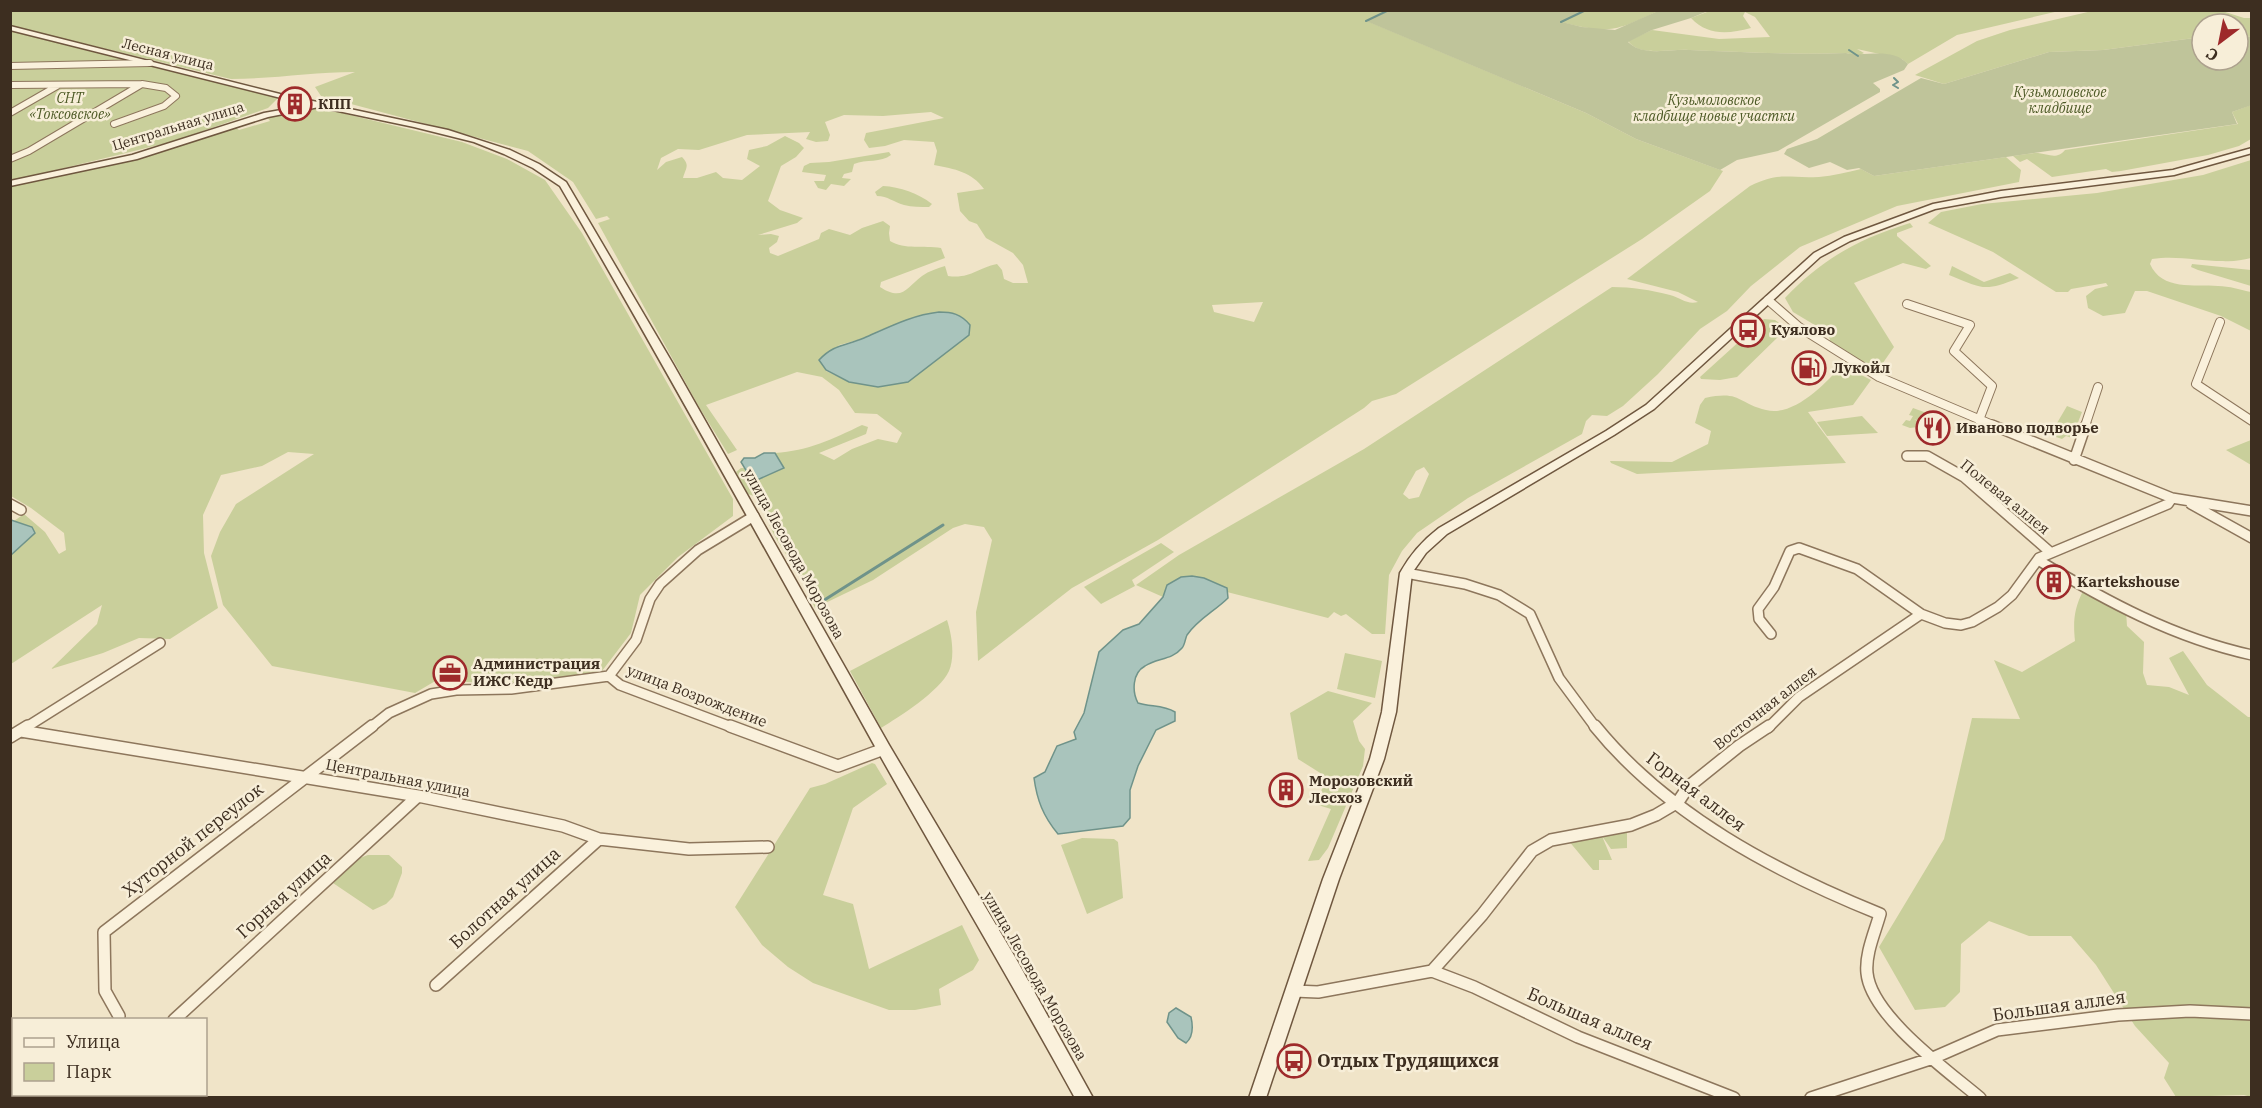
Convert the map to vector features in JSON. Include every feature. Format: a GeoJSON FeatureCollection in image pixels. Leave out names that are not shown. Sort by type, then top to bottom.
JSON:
{"type":"FeatureCollection","features":[{"type":"Feature","properties":{"kind":"street","name":"Лесная улица"},"geometry":{"type":"LineString","coordinates":[[10,28],[320,105],[396,121]]}},
{"type":"Feature","properties":{"kind":"street"},"geometry":{"type":"LineString","coordinates":[[10,66],[150,63]]}},
{"type":"Feature","properties":{"kind":"street"},"geometry":{"type":"LineString","coordinates":[[10,159],[29,151],[142,84]]}},
{"type":"Feature","properties":{"kind":"street"},"geometry":{"type":"LineString","coordinates":[[10,85],[142,84],[164,88],[174,92],[176,96],[164,106],[114,124]]}},
{"type":"Feature","properties":{"kind":"street"},"geometry":{"type":"LineString","coordinates":[[10,113],[59,85]]}},
{"type":"Feature","properties":{"kind":"street","name":"Центральная улица"},"geometry":{"type":"LineString","coordinates":[[10,183],[134,157],[267,115],[320,105]]}},
{"type":"Feature","properties":{"kind":"street","name":"улица Лесовода Морозова"},"geometry":{"type":"LineString","coordinates":[[396,121],[481,142],[513,153],[540,167],[562,184],[668,364],[884,749],[1009,962],[1085,1098]]}},
{"type":"Feature","properties":{"kind":"street"},"geometry":{"type":"LineString","coordinates":[[1257,1098],[1331,879],[1377,759],[1396,665],[1406,573],[1416,555],[1443,531],[1650,407],[1817,255],[1847,239],[1920,211],[2001,194],[2174,172],[2252,150]]}},
{"type":"Feature","properties":{"kind":"street"},"geometry":{"type":"LineString","coordinates":[[1768,300],[1799,327],[1879,377],[2074,460],[2172,498],[2252,512]]}},
{"type":"Feature","properties":{"kind":"street"},"geometry":{"type":"LineString","coordinates":[[1907,304],[1970,325],[1954,351],[1992,386],[1979,420]]}},
{"type":"Feature","properties":{"kind":"street"},"geometry":{"type":"LineString","coordinates":[[2220,322],[2196,384],[2252,421]]}},
{"type":"Feature","properties":{"kind":"street"},"geometry":{"type":"LineString","coordinates":[[2074,460],[2098,387]]}},
{"type":"Feature","properties":{"kind":"street","name":"Полевая аллея"},"geometry":{"type":"LineString","coordinates":[[1907,456],[1927,456],[1964,477],[2050,552]]}},
{"type":"Feature","properties":{"kind":"street"},"geometry":{"type":"LineString","coordinates":[[1771,634],[1760,623],[1756,614],[1757,608],[1775,586],[1790,551],[1799,548],[1857,570],[1921,614],[1945,623],[1961,625],[1972,622],[1998,607],[2012,595],[2038,560],[2050,552],[2168,504],[2172,498]]}},
{"type":"Feature","properties":{"kind":"street"},"geometry":{"type":"LineString","coordinates":[[2184,500],[2252,538]]}},
{"type":"Feature","properties":{"kind":"street"},"geometry":{"type":"LineString","coordinates":[[10,504],[21,510]]}},
{"type":"Feature","properties":{"kind":"street"},"geometry":{"type":"LineString","coordinates":[[609,676],[634,644],[646,606],[654,592],[668,576],[721,533],[754,516]]}},
{"type":"Feature","properties":{"kind":"street"},"geometry":{"type":"LineString","coordinates":[[2038,560],[2078,585],[2148,620],[2229,651],[2252,655]]}},
{"type":"Feature","properties":{"kind":"street","name":"Горная аллея"},"geometry":{"type":"LineString","coordinates":[[1406,573],[1466,584],[1499,596],[1530,614],[1559,678],[1587,718],[1633,767],[1699,820],[1737,846],[1838,897],[1880,914],[1867,973],[1872,995],[1901,1029],[1980,1098]]}},
{"type":"Feature","properties":{"kind":"street","name":"Восточная аллея"},"geometry":{"type":"LineString","coordinates":[[1432,971],[1482,915],[1532,851],[1551,840],[1631,825],[1656,815],[1678,801],[1688,788],[1739,746],[1763,732],[1799,697],[1921,614]]}},
{"type":"Feature","properties":{"kind":"street"},"geometry":{"type":"LineString","coordinates":[[10,737],[160,643]]}},
{"type":"Feature","properties":{"kind":"street","name":"улица Возрождение"},"geometry":{"type":"LineString","coordinates":[[304,776],[389,713],[431,694],[456,690],[511,689],[609,676],[620,685],[838,766],[884,749]]}},
{"type":"Feature","properties":{"kind":"street","name":"Центральная улица"},"geometry":{"type":"LineString","coordinates":[[21,730],[418,796],[563,826],[599,839],[689,849],[768,847]]}},
{"type":"Feature","properties":{"kind":"street","name":"Хуторной переулок"},"geometry":{"type":"LineString","coordinates":[[119,1016],[105,991],[104,932],[304,776]]}},
{"type":"Feature","properties":{"kind":"street","name":"Горная улица"},"geometry":{"type":"LineString","coordinates":[[176,1018],[418,796]]}},
{"type":"Feature","properties":{"kind":"street","name":"Болотная улица"},"geometry":{"type":"LineString","coordinates":[[436,985],[599,839]]}},
{"type":"Feature","properties":{"kind":"street"},"geometry":{"type":"LineString","coordinates":[[1294,991],[1318,992],[1432,971]]}},
{"type":"Feature","properties":{"kind":"street","name":"Большая аллея"},"geometry":{"type":"LineString","coordinates":[[1432,971],[1474,987],[1578,1037],[1734,1098]]}},
{"type":"Feature","properties":{"kind":"street","name":"Большая аллея"},"geometry":{"type":"LineString","coordinates":[[1811,1098],[1933,1058],[1997,1030],[2118,1015],[2190,1011],[2252,1014]]}},
{"type":"Feature","properties":{"kind":"green space"},"geometry":{"type":"Polygon","coordinates":[[[11,10],[1389,11],[1367,21],[1586,113],[1636,139],[1723,171],[1710,191],[1642,239],[1396,394],[1372,401],[1158,540],[1072,588],[978,661],[976,612],[992,540],[984,527],[965,524],[953,528],[873,580],[815,608],[802,580],[774,535],[765,512],[763,499],[748,494],[736,472],[741,468],[746,468],[750,477],[757,480],[784,468],[775,453],[809,447],[862,425],[868,427],[866,434],[819,453],[834,460],[852,449],[878,439],[897,443],[902,433],[877,414],[855,413],[839,390],[822,377],[797,372],[706,405],[737,450],[728,454],[699,407],[598,223],[610,219],[607,216],[596,219],[573,182],[528,151],[321,96],[315,87],[355,72],[231,79],[11,26],[11,10]],[[931,112],[883,116],[844,115],[825,122],[830,135],[828,141],[816,142],[806,139],[810,132],[747,135],[699,150],[678,149],[661,158],[657,170],[666,162],[682,157],[687,165],[683,178],[697,178],[716,172],[723,178],[742,180],[760,166],[747,159],[749,150],[767,146],[785,136],[804,148],[796,157],[781,166],[768,201],[780,210],[803,218],[797,223],[758,235],[779,236],[777,242],[769,248],[770,253],[778,256],[819,239],[821,233],[829,229],[850,235],[883,221],[890,226],[890,241],[908,246],[941,248],[945,258],[881,282],[880,287],[888,291],[899,293],[904,291],[925,274],[945,266],[948,276],[956,277],[997,264],[1002,270],[1004,279],[1013,283],[1028,283],[1023,265],[1013,253],[986,238],[977,224],[969,221],[960,211],[957,193],[984,189],[968,175],[934,165],[937,151],[934,142],[904,140],[869,148],[864,140],[866,133],[944,118],[931,112]],[[1263,302],[1212,305],[1214,312],[1254,322],[1263,302]],[[925,314],[865,338],[839,345],[824,364],[826,371],[849,382],[908,382],[925,367],[925,314]]]}},
{"type":"Feature","properties":{"kind":"green space"},"geometry":{"type":"Polygon","coordinates":[[[1726,10],[2059,11],[1957,35],[1908,64],[1902,59],[1857,49],[1864,53],[1858,56],[1846,53],[1655,51],[1639,49],[1628,41],[1652,30],[1719,39],[1770,37],[1755,17],[1745,12],[1743,16],[1751,28],[1734,32],[1711,31],[1691,18],[1707,12],[1726,10]]]}},
{"type":"Feature","properties":{"kind":"green space"},"geometry":{"type":"Polygon","coordinates":[[[2219,10],[2225,12],[2190,12],[2190,39],[2103,50],[2049,52],[1944,84],[1915,75],[1977,41],[2010,30],[2092,11],[2219,10]]]}},
{"type":"Feature","properties":{"kind":"green space","name":"Кузьмоловское кладбище новые участки"},"geometry":{"type":"Polygon","coordinates":[[[1389,11],[1586,11],[1562,22],[1582,27],[1615,30],[1658,11],[1708,11],[1652,30],[1628,42],[1640,49],[1650,51],[1886,54],[1894,55],[1908,64],[1904,70],[1873,83],[1880,89],[1880,92],[1778,151],[1737,160],[1720,170],[1636,139],[1586,113],[1366,21],[1389,11]]]}},
{"type":"Feature","properties":{"kind":"green space"},"geometry":{"type":"Polygon","coordinates":[[[1586,11],[1658,11],[1611,29],[1590,28],[1561,22],[1586,11]]]}},
{"type":"Feature","properties":{"kind":"green space","name":"СНТ «Токсовское»"},"geometry":{"type":"Polygon","coordinates":[[[10,30],[278,98],[268,108],[175,141],[11,181],[10,30]]]}},
{"type":"Feature","properties":{"kind":"green space","name":"Кузьмоловское кладбище"},"geometry":{"type":"Polygon","coordinates":[[[2251,37],[2252,105],[2232,112],[2237,124],[1874,176],[1859,168],[1847,170],[1830,162],[1809,168],[1784,154],[1787,149],[1817,139],[1921,78],[1944,84],[2049,52],[2103,50],[2190,39],[2190,72],[2250,72],[2251,37]]]}},
{"type":"Feature","properties":{"kind":"green space"},"geometry":{"type":"Polygon","coordinates":[[[2251,105],[2251,139],[2239,146],[2208,155],[2121,171],[2112,172],[2106,169],[2052,177],[2027,159],[2020,162],[2013,156],[2038,153],[2056,156],[2065,150],[2238,124],[2232,112],[2251,105]]]}},
{"type":"Feature","properties":{"kind":"green space"},"geometry":{"type":"Polygon","coordinates":[[[321,108],[462,142],[507,159],[545,180],[582,233],[733,499],[733,516],[678,557],[640,595],[631,633],[602,671],[514,685],[437,680],[415,693],[272,666],[223,605],[211,556],[220,532],[236,504],[314,454],[288,452],[262,466],[221,475],[203,515],[204,553],[218,608],[170,639],[139,638],[103,653],[51,669],[97,624],[102,605],[11,664],[11,555],[24,544],[32,527],[14,521],[24,514],[45,532],[59,554],[66,550],[64,533],[11,496],[11,185],[138,158],[235,127],[239,130],[270,121],[267,117],[321,108]]]}},
{"type":"Feature","properties":{"kind":"green space"},"geometry":{"type":"Polygon","coordinates":[[[889,152],[891,155],[883,159],[854,164],[852,172],[844,174],[842,178],[851,179],[844,186],[831,184],[826,190],[818,188],[814,181],[824,181],[826,175],[802,172],[804,166],[810,163],[889,152]]]}},
{"type":"Feature","properties":{"kind":"green space"},"geometry":{"type":"Polygon","coordinates":[[[2006,157],[2021,170],[2019,182],[1897,206],[1800,247],[1751,286],[1727,311],[1700,329],[1658,374],[1623,406],[1607,416],[1592,415],[1586,421],[1582,434],[1468,498],[1417,533],[1402,551],[1389,575],[1385,634],[1372,634],[1346,614],[1341,616],[1334,612],[1328,618],[1227,592],[1227,588],[1216,583],[1167,585],[1163,597],[1136,585],[1179,555],[1364,449],[1612,287],[1649,290],[1687,302],[1698,302],[1678,292],[1627,279],[1750,186],[1777,177],[1819,177],[1861,169],[1874,176],[2006,157]],[[1424,467],[1416,471],[1403,494],[1409,499],[1419,497],[1429,474],[1424,467]]]}},
{"type":"Feature","properties":{"kind":"green space"},"geometry":{"type":"Polygon","coordinates":[[[2251,160],[2251,258],[2226,261],[2161,258],[2152,259],[2150,264],[2155,273],[2170,282],[2226,287],[2251,292],[2251,331],[2221,316],[2147,291],[2135,291],[2125,313],[2103,316],[2088,308],[2086,296],[2095,289],[2108,286],[2106,283],[2071,289],[2068,292],[2056,292],[1993,252],[1928,223],[1941,212],[1982,204],[2097,193],[2203,175],[2251,160]]]}},
{"type":"Feature","properties":{"kind":"green space"},"geometry":{"type":"Polygon","coordinates":[[[883,186],[909,191],[932,204],[929,207],[910,206],[877,196],[875,192],[883,186]]]}},
{"type":"Feature","properties":{"kind":"green space"},"geometry":{"type":"Polygon","coordinates":[[[1910,223],[1913,227],[1897,233],[1897,236],[1931,266],[1926,269],[1903,263],[1854,283],[1894,347],[1878,370],[1831,344],[1828,333],[1793,312],[1785,298],[1827,261],[1857,243],[1910,223]]]}},
{"type":"Feature","properties":{"kind":"green space"},"geometry":{"type":"Polygon","coordinates":[[[2192,264],[2251,270],[2251,286],[2198,270],[2191,267],[2192,264]]]}},
{"type":"Feature","properties":{"kind":"green space"},"geometry":{"type":"Polygon","coordinates":[[[1952,266],[1984,282],[2010,273],[2019,278],[1990,287],[1977,286],[1949,275],[1952,266]]]}},
{"type":"Feature","properties":{"kind":"green space"},"geometry":{"type":"Polygon","coordinates":[[[1764,319],[1775,320],[1782,325],[1782,333],[1737,377],[1720,380],[1701,379],[1700,377],[1764,319]]]}},
{"type":"Feature","properties":{"kind":"green space"},"geometry":{"type":"Polygon","coordinates":[[[1842,365],[1871,380],[1853,405],[1808,412],[1846,463],[1637,474],[1610,461],[1672,462],[1708,444],[1711,431],[1695,423],[1700,405],[1705,398],[1732,396],[1766,410],[1787,409],[1818,389],[1842,365]]]}},
{"type":"Feature","properties":{"kind":"green space"},"geometry":{"type":"Polygon","coordinates":[[[2067,406],[2082,412],[2072,438],[2066,436],[2062,439],[2050,435],[2067,406]]]}},
{"type":"Feature","properties":{"kind":"green space"},"geometry":{"type":"Polygon","coordinates":[[[1913,408],[1932,415],[1927,424],[1914,419],[1926,426],[1910,428],[1902,425],[1906,420],[1910,421],[1913,416],[1909,415],[1913,408]]]}},
{"type":"Feature","properties":{"kind":"green space"},"geometry":{"type":"Polygon","coordinates":[[[1862,416],[1878,433],[1827,436],[1817,422],[1862,416]]]}},
{"type":"Feature","properties":{"kind":"green space"},"geometry":{"type":"Polygon","coordinates":[[[2251,440],[2251,465],[2226,450],[2251,440]]]}},
{"type":"Feature","properties":{"kind":"green space"},"geometry":{"type":"Polygon","coordinates":[[[1161,543],[1174,552],[1132,580],[1135,586],[1101,604],[1084,587],[1161,543]]]}},
{"type":"Feature","properties":{"kind":"green space"},"geometry":{"type":"Polygon","coordinates":[[[2083,591],[2126,611],[2127,626],[2144,642],[2143,673],[2147,685],[2169,687],[2189,695],[2169,658],[2183,651],[2207,685],[2251,717],[2251,1097],[2244,1095],[2176,1097],[2164,1078],[2169,1063],[2135,1026],[2096,965],[2071,936],[2029,936],[1989,921],[1961,944],[1960,992],[1945,1007],[1915,1010],[1879,947],[1944,839],[1972,718],[2020,719],[1994,660],[2022,672],[2075,641],[2075,615],[2083,591]]]}},
{"type":"Feature","properties":{"kind":"green space"},"geometry":{"type":"Polygon","coordinates":[[[947,620],[952,646],[949,671],[928,695],[881,728],[850,671],[947,620]]]}},
{"type":"Feature","properties":{"kind":"green space"},"geometry":{"type":"Polygon","coordinates":[[[1345,653],[1382,661],[1375,698],[1337,689],[1345,653]]]}},
{"type":"Feature","properties":{"kind":"green space"},"geometry":{"type":"Polygon","coordinates":[[[1328,691],[1372,703],[1353,721],[1359,741],[1365,749],[1363,766],[1328,848],[1319,860],[1308,861],[1331,809],[1318,805],[1325,776],[1298,759],[1290,713],[1328,691]]]}},
{"type":"Feature","properties":{"kind":"green space"},"geometry":{"type":"Polygon","coordinates":[[[872,763],[875,764],[887,784],[853,808],[823,895],[853,904],[869,969],[962,925],[979,960],[973,970],[939,989],[941,1005],[915,1010],[889,1010],[813,983],[788,967],[762,945],[735,907],[810,788],[825,784],[872,763]]]}},
{"type":"Feature","properties":{"kind":"green space"},"geometry":{"type":"Polygon","coordinates":[[[1627,830],[1627,848],[1611,849],[1602,836],[1612,860],[1599,860],[1599,870],[1593,870],[1568,840],[1627,830]]]}},
{"type":"Feature","properties":{"kind":"green space"},"geometry":{"type":"Polygon","coordinates":[[[1082,838],[1114,839],[1118,842],[1123,898],[1087,914],[1061,845],[1082,838]]]}},
{"type":"Feature","properties":{"kind":"green space"},"geometry":{"type":"Polygon","coordinates":[[[368,855],[389,855],[402,867],[393,897],[386,904],[373,910],[333,883],[357,859],[368,855]]]}},
{"type":"Feature","properties":{"kind":"water"},"geometry":{"type":"Polygon","coordinates":[[[939,312],[952,313],[963,318],[970,325],[969,335],[908,382],[878,387],[849,382],[826,370],[819,360],[840,346],[910,319],[939,312]]]}},
{"type":"Feature","properties":{"kind":"water"},"geometry":{"type":"Polygon","coordinates":[[[764,453],[775,453],[784,468],[757,480],[750,477],[741,462],[744,458],[755,458],[764,453]]]}},
{"type":"Feature","properties":{"kind":"water"},"geometry":{"type":"Polygon","coordinates":[[[11,520],[32,527],[35,533],[11,555],[11,520]]]}},
{"type":"Feature","properties":{"kind":"water"},"geometry":{"type":"Polygon","coordinates":[[[1181,577],[1204,578],[1227,588],[1228,598],[1191,629],[1183,647],[1178,652],[1150,663],[1141,669],[1135,678],[1134,688],[1138,703],[1175,712],[1175,721],[1156,730],[1138,766],[1130,790],[1130,818],[1123,826],[1058,834],[1042,808],[1034,778],[1045,772],[1057,746],[1076,739],[1074,732],[1084,713],[1099,652],[1123,630],[1139,624],[1163,597],[1167,585],[1181,577]]]}},
{"type":"Feature","properties":{"kind":"water"},"geometry":{"type":"Polygon","coordinates":[[[1176,1008],[1191,1017],[1192,1031],[1186,1043],[1178,1038],[1167,1022],[1169,1013],[1176,1008]]]}},
{"type":"Feature","properties":{"kind":"waterway"},"geometry":{"type":"LineString","coordinates":[[1366,21],[1389,10]]}},
{"type":"Feature","properties":{"kind":"waterway"},"geometry":{"type":"LineString","coordinates":[[1495,10],[1501,11]]}},
{"type":"Feature","properties":{"kind":"waterway"},"geometry":{"type":"LineString","coordinates":[[1561,22],[1586,10]]}},
{"type":"Feature","properties":{"kind":"waterway"},"geometry":{"type":"LineString","coordinates":[[1849,50],[1858,56]]}},
{"type":"Feature","properties":{"kind":"waterway"},"geometry":{"type":"LineString","coordinates":[[1894,78],[1898,82],[1893,85],[1898,88]]}},
{"type":"Feature","properties":{"kind":"waterway"},"geometry":{"type":"LineString","coordinates":[[818,604],[943,525]]}},
{"type":"Feature","properties":{"kind":"place","name":"КПП"},"geometry":{"type":"Point","coordinates":[295,104]}},
{"type":"Feature","properties":{"kind":"place","name":"Куялово"},"geometry":{"type":"Point","coordinates":[1748,330]}},
{"type":"Feature","properties":{"kind":"place","name":"Лукойл"},"geometry":{"type":"Point","coordinates":[1809,368]}},
{"type":"Feature","properties":{"kind":"place","name":"Иваново подворье"},"geometry":{"type":"Point","coordinates":[1933,428]}},
{"type":"Feature","properties":{"kind":"place","name":"Kartekshouse"},"geometry":{"type":"Point","coordinates":[2054,582]}},
{"type":"Feature","properties":{"kind":"place","name":"Администрация ИЖС Кедр"},"geometry":{"type":"Point","coordinates":[450,673]}},
{"type":"Feature","properties":{"kind":"place","name":"Морозовский Лесхоз"},"geometry":{"type":"Point","coordinates":[1286,790]}},
{"type":"Feature","properties":{"kind":"place","name":"Отдых Трудящихся"},"geometry":{"type":"Point","coordinates":[1294,1061]}}]}
